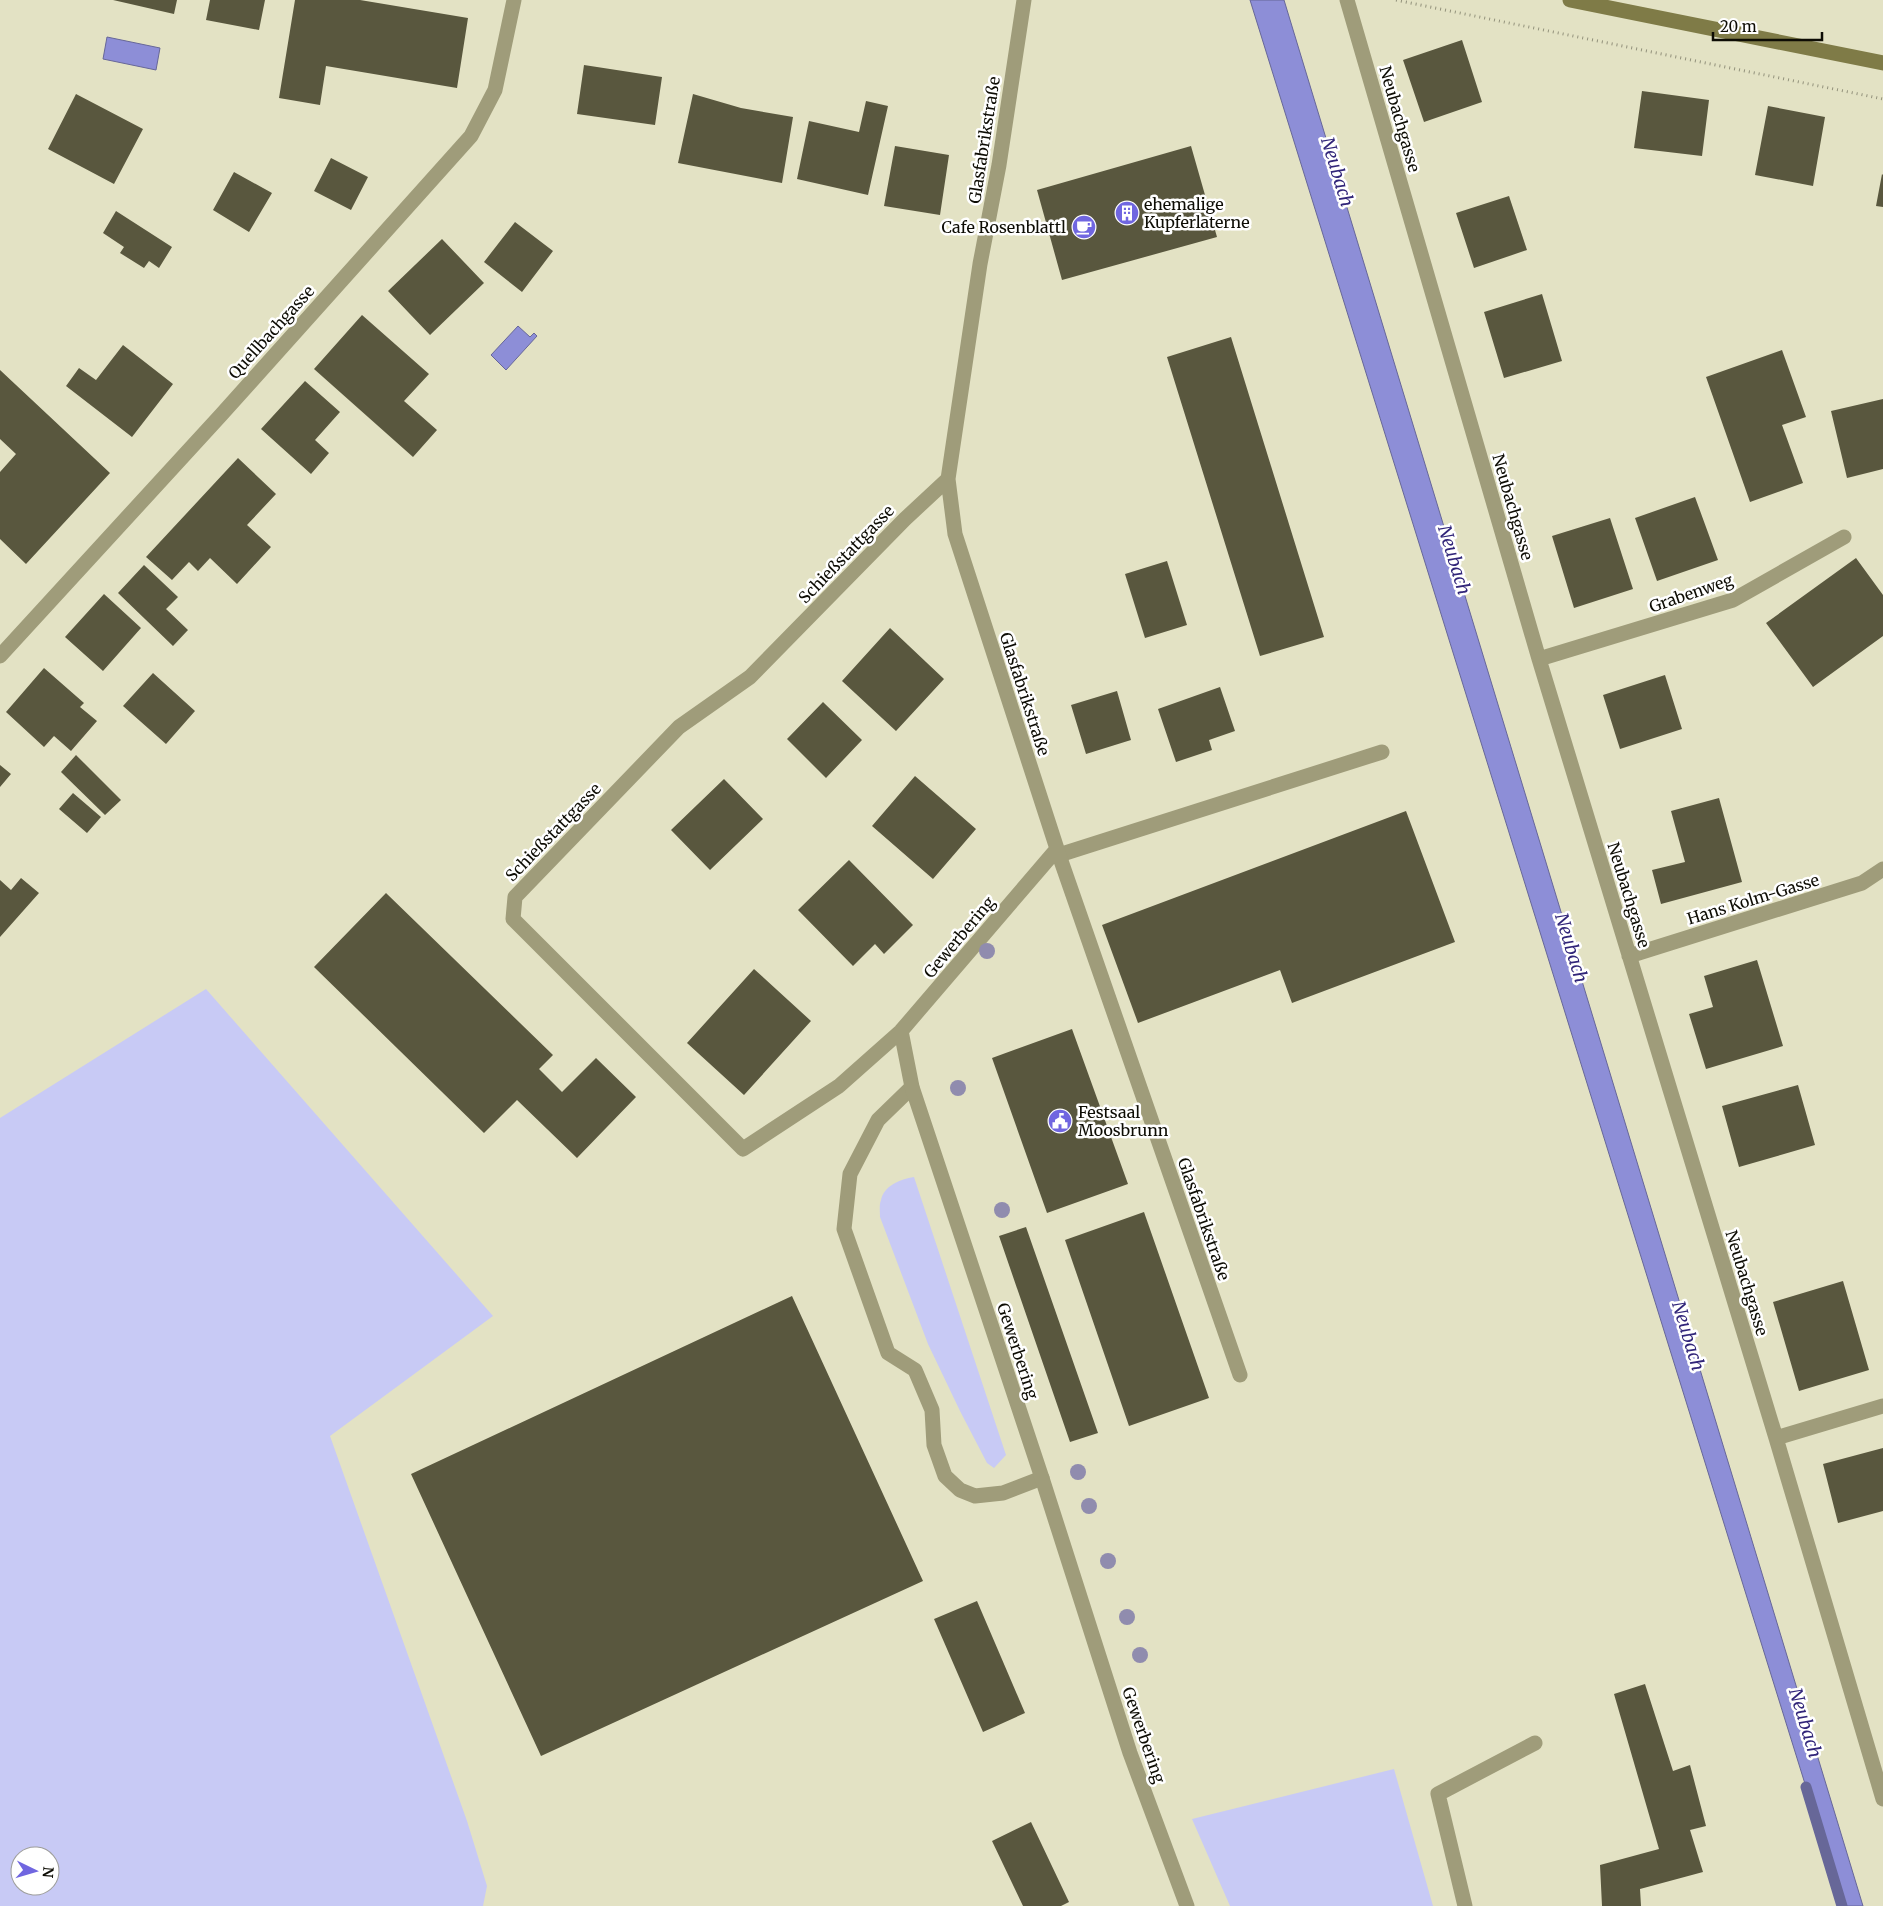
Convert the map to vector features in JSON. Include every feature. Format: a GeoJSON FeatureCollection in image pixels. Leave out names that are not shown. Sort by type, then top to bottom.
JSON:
{"type":"FeatureCollection","features":[{"type":"Feature","properties":{"kind":"main road"},"geometry":{"type":"LineString","coordinates":[[1570,0],[1883,63]]}},
{"type":"Feature","properties":{"kind":"street","name":"Quellbachgasse"},"geometry":{"type":"LineString","coordinates":[[0,656],[471,136],[496,90],[514,0]]}},
{"type":"Feature","properties":{"kind":"street","name":"Glasfabrikstraße"},"geometry":{"type":"LineString","coordinates":[[1024,0],[999,166],[980,264],[948,479],[955,534],[1058,852],[1240,1375]]}},
{"type":"Feature","properties":{"kind":"street","name":"Neubachgasse"},"geometry":{"type":"LineString","coordinates":[[1347,0],[1539,660],[1776,1438],[1883,1799]]}},
{"type":"Feature","properties":{"kind":"street","name":"Schießstattgasse"},"geometry":{"type":"LineString","coordinates":[[901,1031],[839,1086],[743,1149],[513,919],[515,897],[679,727],[750,677],[905,519],[948,479]]}},
{"type":"Feature","properties":{"kind":"street","name":"Grabenweg"},"geometry":{"type":"LineString","coordinates":[[1539,660],[1733,600],[1844,538]]}},
{"type":"Feature","properties":{"kind":"street"},"geometry":{"type":"LineString","coordinates":[[1058,852],[1382,752]]}},
{"type":"Feature","properties":{"kind":"street","name":"Gewerbering"},"geometry":{"type":"LineString","coordinates":[[1058,852],[901,1031],[912,1087],[1042,1478],[1130,1754],[1187,1906]]}},
{"type":"Feature","properties":{"kind":"street","name":"Hans Kolm-Gasse"},"geometry":{"type":"LineString","coordinates":[[1629,956],[1862,883],[1883,869]]}},
{"type":"Feature","properties":{"kind":"street"},"geometry":{"type":"LineString","coordinates":[[912,1087],[878,1120],[850,1174],[844,1228],[888,1353],[915,1370],[932,1410],[934,1445],[946,1476],[960,1490],[976,1496],[1003,1493],[1042,1478]]}},
{"type":"Feature","properties":{"kind":"street"},"geometry":{"type":"LineString","coordinates":[[1776,1438],[1883,1406]]}},
{"type":"Feature","properties":{"kind":"street"},"geometry":{"type":"LineString","coordinates":[[1465,1906],[1438,1794],[1535,1743]]}},
{"type":"Feature","properties":{"kind":"path"},"geometry":{"type":"LineString","coordinates":[[1396,0],[1883,99]]}},
{"type":"Feature","properties":{"kind":"shaded area"},"geometry":{"type":"Polygon","coordinates":[[[206,989],[493,1316],[330,1436],[467,1821],[487,1886],[483,1906],[0,1906],[0,1118],[206,989]]]}},
{"type":"Feature","properties":{"kind":"shaded area"},"geometry":{"type":"Polygon","coordinates":[[[914,1177],[1006,1455],[994,1468],[987,1463],[928,1344],[880,1217],[880,1202],[885,1191],[898,1181],[914,1177]]]}},
{"type":"Feature","properties":{"kind":"shaded area"},"geometry":{"type":"Polygon","coordinates":[[[1394,1769],[1433,1906],[1230,1906],[1192,1819],[1394,1769]]]}},
{"type":"Feature","properties":{"kind":"water"},"geometry":{"type":"Polygon","coordinates":[[[1250,0],[1284,0],[1863,1906],[1843,1906],[1250,0]]]}},
{"type":"Feature","properties":{"kind":"water"},"geometry":{"type":"Polygon","coordinates":[[[107,37],[160,48],[156,70],[103,59],[107,37]]]}},
{"type":"Feature","properties":{"kind":"water"},"geometry":{"type":"Polygon","coordinates":[[[518,326],[530,337],[534,333],[537,336],[506,370],[491,355],[518,326]]]}},
{"type":"Feature","properties":{"kind":"building"},"geometry":{"type":"Polygon","coordinates":[[[113,0],[177,0],[174,14],[113,0]]]}},
{"type":"Feature","properties":{"kind":"building"},"geometry":{"type":"Polygon","coordinates":[[[210,0],[265,0],[259,30],[206,20],[210,0]]]}},
{"type":"Feature","properties":{"kind":"building"},"geometry":{"type":"Polygon","coordinates":[[[295,0],[360,0],[468,18],[457,88],[326,66],[320,105],[279,98],[295,0]]]}},
{"type":"Feature","properties":{"kind":"building"},"geometry":{"type":"Polygon","coordinates":[[[1462,40],[1482,102],[1424,122],[1403,60],[1462,40]]]}},
{"type":"Feature","properties":{"kind":"building"},"geometry":{"type":"Polygon","coordinates":[[[584,65],[662,77],[655,125],[577,114],[584,65]]]}},
{"type":"Feature","properties":{"kind":"building"},"geometry":{"type":"Polygon","coordinates":[[[1642,91],[1709,100],[1702,156],[1634,148],[1642,91]]]}},
{"type":"Feature","properties":{"kind":"building"},"geometry":{"type":"Polygon","coordinates":[[[76,94],[143,129],[114,184],[48,149],[76,94]]]}},
{"type":"Feature","properties":{"kind":"building"},"geometry":{"type":"Polygon","coordinates":[[[693,94],[741,108],[793,117],[782,183],[678,163],[693,94]]]}},
{"type":"Feature","properties":{"kind":"building"},"geometry":{"type":"Polygon","coordinates":[[[866,101],[888,106],[868,195],[797,179],[809,121],[859,132],[866,101]]]}},
{"type":"Feature","properties":{"kind":"building"},"geometry":{"type":"Polygon","coordinates":[[[1768,106],[1825,117],[1813,186],[1755,175],[1768,106]]]}},
{"type":"Feature","properties":{"kind":"building"},"geometry":{"type":"Polygon","coordinates":[[[895,146],[949,155],[940,215],[884,206],[895,146]]]}},
{"type":"Feature","properties":{"kind":"building","name":"ehemalige Kupferlaterne"},"geometry":{"type":"Polygon","coordinates":[[[1191,146],[1217,237],[1062,280],[1037,190],[1191,146]]]}},
{"type":"Feature","properties":{"kind":"building"},"geometry":{"type":"Polygon","coordinates":[[[331,158],[368,177],[351,210],[314,191],[331,158]]]}},
{"type":"Feature","properties":{"kind":"building"},"geometry":{"type":"Polygon","coordinates":[[[234,172],[272,193],[249,232],[213,210],[234,172]]]}},
{"type":"Feature","properties":{"kind":"building"},"geometry":{"type":"Polygon","coordinates":[[[1883,175],[1883,207],[1876,206],[1883,175]]]}},
{"type":"Feature","properties":{"kind":"building"},"geometry":{"type":"Polygon","coordinates":[[[1509,196],[1527,250],[1474,268],[1456,213],[1509,196]]]}},
{"type":"Feature","properties":{"kind":"building"},"geometry":{"type":"Polygon","coordinates":[[[116,211],[172,247],[159,268],[149,261],[144,268],[120,253],[124,247],[103,233],[116,211]]]}},
{"type":"Feature","properties":{"kind":"building"},"geometry":{"type":"Polygon","coordinates":[[[515,222],[553,251],[522,292],[484,262],[515,222]]]}},
{"type":"Feature","properties":{"kind":"building"},"geometry":{"type":"Polygon","coordinates":[[[442,239],[484,283],[430,335],[388,291],[442,239]]]}},
{"type":"Feature","properties":{"kind":"building"},"geometry":{"type":"Polygon","coordinates":[[[1542,294],[1562,361],[1504,378],[1484,312],[1542,294]]]}},
{"type":"Feature","properties":{"kind":"building"},"geometry":{"type":"Polygon","coordinates":[[[362,315],[429,374],[404,401],[437,430],[413,457],[314,369],[362,315]]]}},
{"type":"Feature","properties":{"kind":"building"},"geometry":{"type":"Polygon","coordinates":[[[1231,337],[1324,637],[1260,656],[1167,357],[1231,337]]]}},
{"type":"Feature","properties":{"kind":"building"},"geometry":{"type":"Polygon","coordinates":[[[123,345],[173,384],[132,437],[66,386],[79,368],[96,380],[123,345]]]}},
{"type":"Feature","properties":{"kind":"building"},"geometry":{"type":"Polygon","coordinates":[[[1782,350],[1806,417],[1782,425],[1803,483],[1750,502],[1706,377],[1782,350]]]}},
{"type":"Feature","properties":{"kind":"building"},"geometry":{"type":"Polygon","coordinates":[[[0,370],[110,473],[26,564],[0,539],[0,472],[16,454],[0,439],[0,370]]]}},
{"type":"Feature","properties":{"kind":"building"},"geometry":{"type":"Polygon","coordinates":[[[305,381],[340,412],[315,440],[329,453],[311,474],[261,429],[305,381]]]}},
{"type":"Feature","properties":{"kind":"building"},"geometry":{"type":"Polygon","coordinates":[[[1883,399],[1883,469],[1847,478],[1831,411],[1883,399]]]}},
{"type":"Feature","properties":{"kind":"building"},"geometry":{"type":"Polygon","coordinates":[[[238,458],[276,494],[247,525],[271,547],[237,584],[210,558],[198,571],[189,562],[172,580],[146,557],[238,458]]]}},
{"type":"Feature","properties":{"kind":"building"},"geometry":{"type":"Polygon","coordinates":[[[1695,497],[1718,560],[1657,581],[1635,518],[1695,497]]]}},
{"type":"Feature","properties":{"kind":"building"},"geometry":{"type":"Polygon","coordinates":[[[1610,518],[1633,589],[1574,608],[1552,536],[1610,518]]]}},
{"type":"Feature","properties":{"kind":"building"},"geometry":{"type":"Polygon","coordinates":[[[1856,558],[1883,595],[1883,636],[1813,687],[1766,623],[1856,558]]]}},
{"type":"Feature","properties":{"kind":"building"},"geometry":{"type":"Polygon","coordinates":[[[1167,561],[1187,625],[1145,638],[1125,574],[1167,561]]]}},
{"type":"Feature","properties":{"kind":"building"},"geometry":{"type":"Polygon","coordinates":[[[144,565],[178,597],[166,609],[188,630],[173,646],[118,593],[144,565]]]}},
{"type":"Feature","properties":{"kind":"building"},"geometry":{"type":"Polygon","coordinates":[[[104,594],[141,628],[103,671],[65,637],[104,594]]]}},
{"type":"Feature","properties":{"kind":"building"},"geometry":{"type":"Polygon","coordinates":[[[890,628],[944,679],[896,731],[842,681],[890,628]]]}},
{"type":"Feature","properties":{"kind":"building"},"geometry":{"type":"Polygon","coordinates":[[[44,668],[84,703],[80,707],[97,721],[71,751],[54,736],[44,747],[6,712],[44,668]]]}},
{"type":"Feature","properties":{"kind":"building"},"geometry":{"type":"Polygon","coordinates":[[[153,673],[195,711],[166,744],[123,706],[153,673]]]}},
{"type":"Feature","properties":{"kind":"building"},"geometry":{"type":"Polygon","coordinates":[[[1665,675],[1682,729],[1620,749],[1603,695],[1665,675]]]}},
{"type":"Feature","properties":{"kind":"building"},"geometry":{"type":"Polygon","coordinates":[[[1220,687],[1235,731],[1209,740],[1212,750],[1176,762],[1158,709],[1220,687]]]}},
{"type":"Feature","properties":{"kind":"building"},"geometry":{"type":"Polygon","coordinates":[[[1117,691],[1131,740],[1086,754],[1071,705],[1117,691]]]}},
{"type":"Feature","properties":{"kind":"building"},"geometry":{"type":"Polygon","coordinates":[[[823,702],[862,740],[826,778],[787,739],[823,702]]]}},
{"type":"Feature","properties":{"kind":"building"},"geometry":{"type":"Polygon","coordinates":[[[76,755],[121,800],[105,815],[61,772],[76,755]]]}},
{"type":"Feature","properties":{"kind":"building"},"geometry":{"type":"Polygon","coordinates":[[[0,765],[11,774],[0,787],[0,765]]]}},
{"type":"Feature","properties":{"kind":"building"},"geometry":{"type":"Polygon","coordinates":[[[915,776],[976,829],[933,879],[872,826],[915,776]]]}},
{"type":"Feature","properties":{"kind":"building"},"geometry":{"type":"Polygon","coordinates":[[[724,779],[763,819],[710,870],[671,830],[724,779]]]}},
{"type":"Feature","properties":{"kind":"building"},"geometry":{"type":"Polygon","coordinates":[[[73,793],[101,817],[87,833],[59,809],[73,793]]]}},
{"type":"Feature","properties":{"kind":"building"},"geometry":{"type":"Polygon","coordinates":[[[1719,798],[1742,882],[1661,904],[1652,870],[1685,862],[1671,811],[1719,798]]]}},
{"type":"Feature","properties":{"kind":"building"},"geometry":{"type":"Polygon","coordinates":[[[1406,811],[1455,942],[1292,1003],[1280,970],[1138,1023],[1102,925],[1406,811]]]}},
{"type":"Feature","properties":{"kind":"building"},"geometry":{"type":"Polygon","coordinates":[[[849,860],[913,925],[884,954],[875,944],[853,966],[798,910],[849,860]]]}},
{"type":"Feature","properties":{"kind":"building"},"geometry":{"type":"Polygon","coordinates":[[[21,878],[39,893],[0,937],[0,880],[11,890],[21,878]]]}},
{"type":"Feature","properties":{"kind":"building"},"geometry":{"type":"Polygon","coordinates":[[[386,893],[553,1055],[539,1069],[562,1092],[596,1058],[636,1097],[577,1158],[517,1100],[484,1133],[314,967],[386,893]]]}},
{"type":"Feature","properties":{"kind":"building"},"geometry":{"type":"Polygon","coordinates":[[[1757,960],[1783,1046],[1706,1069],[1689,1014],[1713,1007],[1704,976],[1757,960]]]}},
{"type":"Feature","properties":{"kind":"building"},"geometry":{"type":"Polygon","coordinates":[[[754,969],[811,1021],[744,1095],[687,1043],[754,969]]]}},
{"type":"Feature","properties":{"kind":"building","name":"Festsaal Moosbrunn"},"geometry":{"type":"Polygon","coordinates":[[[1072,1029],[1128,1184],[1047,1213],[992,1058],[1072,1029]]]}},
{"type":"Feature","properties":{"kind":"building"},"geometry":{"type":"Polygon","coordinates":[[[1798,1085],[1815,1145],[1739,1167],[1722,1106],[1798,1085]]]}},
{"type":"Feature","properties":{"kind":"building"},"geometry":{"type":"Polygon","coordinates":[[[1144,1212],[1209,1398],[1129,1426],[1065,1240],[1144,1212]]]}},
{"type":"Feature","properties":{"kind":"building"},"geometry":{"type":"Polygon","coordinates":[[[1026,1227],[1098,1433],[1070,1442],[999,1236],[1026,1227]]]}},
{"type":"Feature","properties":{"kind":"building"},"geometry":{"type":"Polygon","coordinates":[[[1843,1281],[1869,1370],[1799,1391],[1773,1302],[1843,1281]]]}},
{"type":"Feature","properties":{"kind":"building"},"geometry":{"type":"Polygon","coordinates":[[[792,1296],[923,1581],[541,1756],[411,1474],[792,1296]]]}},
{"type":"Feature","properties":{"kind":"building"},"geometry":{"type":"Polygon","coordinates":[[[1883,1448],[1883,1511],[1838,1523],[1823,1464],[1883,1448]]]}},
{"type":"Feature","properties":{"kind":"building"},"geometry":{"type":"Polygon","coordinates":[[[977,1601],[1025,1713],[983,1732],[934,1619],[977,1601]]]}},
{"type":"Feature","properties":{"kind":"building"},"geometry":{"type":"Polygon","coordinates":[[[1645,1684],[1673,1771],[1690,1765],[1706,1826],[1690,1830],[1703,1872],[1640,1889],[1641,1906],[1602,1906],[1600,1865],[1659,1849],[1614,1694],[1645,1684]]]}},
{"type":"Feature","properties":{"kind":"building"},"geometry":{"type":"Polygon","coordinates":[[[1031,1822],[1069,1902],[1061,1906],[1023,1906],[992,1841],[1031,1822]]]}},
{"type":"Feature","properties":{"kind":"waterway","name":"Neubach"},"geometry":{"type":"LineString","coordinates":[[1806,1787],[1842,1906]]}},
{"type":"Feature","properties":{"kind":"place","name":"ehemalige Kupferlaterne"},"geometry":{"type":"Point","coordinates":[1127,213]}},
{"type":"Feature","properties":{"kind":"place","name":"Cafe Rosenblattl"},"geometry":{"type":"Point","coordinates":[1084,227]}},
{"type":"Feature","properties":{"kind":"place","name":"Festsaal Moosbrunn"},"geometry":{"type":"Point","coordinates":[1060,1121]}}]}
